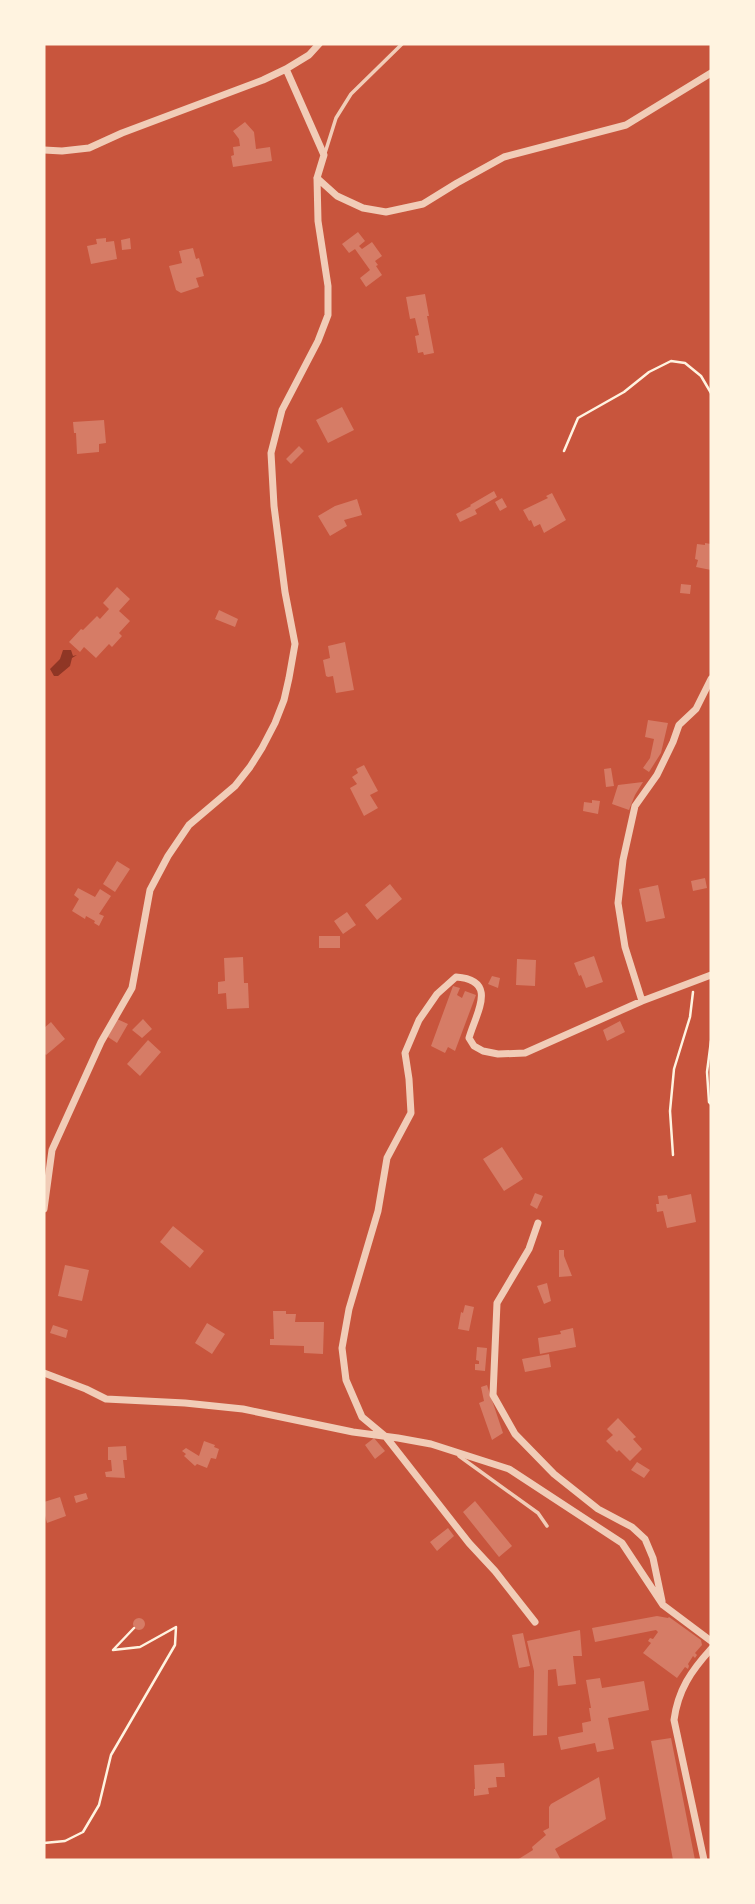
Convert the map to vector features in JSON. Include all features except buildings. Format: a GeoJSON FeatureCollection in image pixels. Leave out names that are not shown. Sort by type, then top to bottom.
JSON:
{"type":"FeatureCollection","features":[{"type":"Feature","properties":{"kind":"street"},"geometry":{"type":"LineString","coordinates":[[44,150],[89,148],[121,132],[182,111],[286,69],[309,55],[319,44]]}},
{"type":"Feature","properties":{"kind":"street"},"geometry":{"type":"LineString","coordinates":[[44,1209],[52,1150],[101,1042],[132,988],[150,890],[167,856],[189,825],[235,786],[250,768],[284,700],[295,644],[274,506],[271,453],[282,410],[318,341],[328,315],[328,286],[318,221],[317,178],[324,155],[286,69]]}},
{"type":"Feature","properties":{"kind":"street"},"geometry":{"type":"LineString","coordinates":[[317,178],[337,196],[363,208],[386,212],[422,204],[505,157],[626,125],[711,73]]}},
{"type":"Feature","properties":{"kind":"street"},"geometry":{"type":"LineString","coordinates":[[642,1001],[625,947],[618,903],[622,860],[635,806],[657,775],[679,724],[696,709],[711,679]]}},
{"type":"Feature","properties":{"kind":"street"},"geometry":{"type":"LineString","coordinates":[[535,1622],[495,1571],[468,1543],[386,1437],[362,1417],[346,1380],[342,1348],[349,1309],[378,1211],[387,1158],[411,1113],[405,1054],[419,1020],[438,994],[456,977],[469,978],[479,987],[483,999],[469,1038],[474,1046],[498,1054],[525,1053],[642,1001],[711,975]]}},
{"type":"Feature","properties":{"kind":"street"},"geometry":{"type":"LineString","coordinates":[[538,1223],[529,1249],[498,1303],[493,1395],[515,1434],[554,1474],[598,1509],[632,1527],[645,1539],[653,1558],[663,1605]]}},
{"type":"Feature","properties":{"kind":"street"},"geometry":{"type":"LineString","coordinates":[[44,1373],[106,1399],[185,1402],[243,1409],[353,1432],[409,1440],[452,1450],[509,1469],[622,1543],[663,1605],[711,1641]]}},
{"type":"Feature","properties":{"kind":"street"},"geometry":{"type":"LineString","coordinates":[[704,1860],[674,1720],[677,1700],[689,1676],[711,1649]]}},
{"type":"Feature","properties":{"kind":"lane"},"geometry":{"type":"LineString","coordinates":[[324,155],[336,118],[351,94],[402,44]]}},
{"type":"Feature","properties":{"kind":"lane"},"geometry":{"type":"LineString","coordinates":[[452,1450],[538,1513],[547,1526]]}},
{"type":"Feature","properties":{"kind":"path"},"geometry":{"type":"LineString","coordinates":[[564,451],[578,418],[624,392],[649,372],[671,361],[685,363],[701,376],[711,393]]}},
{"type":"Feature","properties":{"kind":"path"},"geometry":{"type":"LineString","coordinates":[[673,1155],[670,1111],[674,1069],[691,1017],[693,982]]}},
{"type":"Feature","properties":{"kind":"path"},"geometry":{"type":"LineString","coordinates":[[711,1041],[706,1072],[711,1104]]}},
{"type":"Feature","properties":{"kind":"path"},"geometry":{"type":"LineString","coordinates":[[44,1843],[65,1840],[83,1832],[99,1804],[111,1755],[175,1645],[176,1628],[141,1647],[113,1650],[134,1628]]}},
{"type":"Feature","properties":{"kind":"shaded area"},"geometry":{"type":"Polygon","coordinates":[[[63,650],[71,650],[73,656],[77,655],[72,658],[70,666],[58,676],[54,676],[50,669],[60,659],[63,650]]]}}]}
